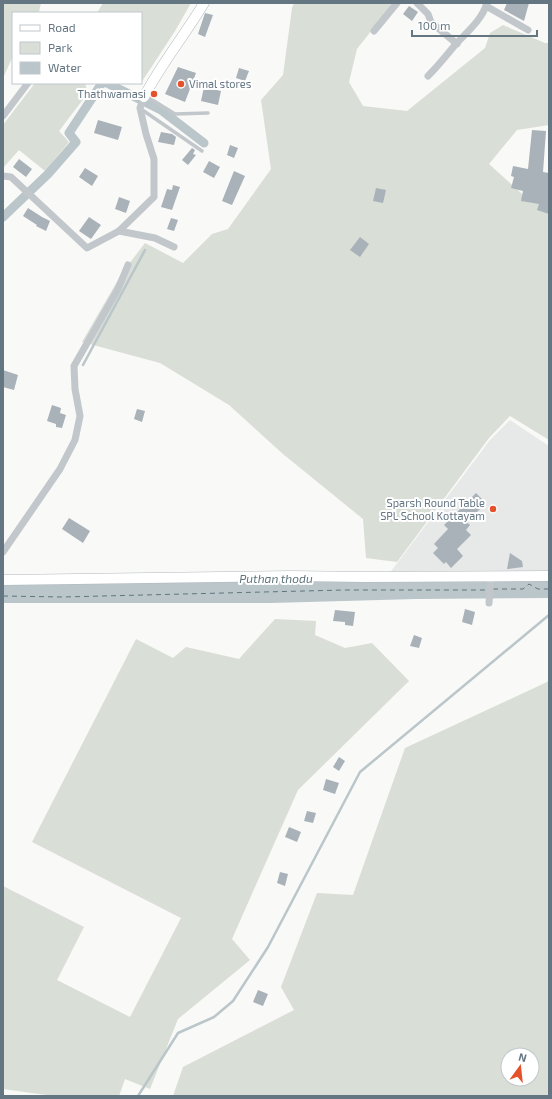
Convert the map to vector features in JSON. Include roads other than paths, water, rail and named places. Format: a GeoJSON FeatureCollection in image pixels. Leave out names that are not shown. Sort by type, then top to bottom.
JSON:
{"type":"FeatureCollection","features":[{"type":"Feature","properties":{"kind":"street"},"geometry":{"type":"LineString","coordinates":[[3,176],[11,177],[86,248],[119,231],[154,196],[154,159],[146,134],[143,101],[157,75],[204,3]]}},
{"type":"Feature","properties":{"kind":"street"},"geometry":{"type":"LineString","coordinates":[[374,31],[397,3]]}},
{"type":"Feature","properties":{"kind":"street"},"geometry":{"type":"LineString","coordinates":[[417,3],[428,14],[431,22],[456,44]]}},
{"type":"Feature","properties":{"kind":"street"},"geometry":{"type":"LineString","coordinates":[[428,76],[438,67],[476,22],[487,4],[528,30]]}},
{"type":"Feature","properties":{"kind":"street"},"geometry":{"type":"LineString","coordinates":[[3,116],[27,84]]}},
{"type":"Feature","properties":{"kind":"street"},"geometry":{"type":"LineString","coordinates":[[119,231],[155,238],[174,246]]}},
{"type":"Feature","properties":{"kind":"street"},"geometry":{"type":"LineString","coordinates":[[3,552],[60,469],[75,440],[80,416],[75,389],[74,366],[118,289],[128,265]]}},
{"type":"Feature","properties":{"kind":"street"},"geometry":{"type":"LineString","coordinates":[[3,580],[291,576],[549,576]]}},
{"type":"Feature","properties":{"kind":"street"},"geometry":{"type":"LineString","coordinates":[[489,602],[491,576]]}},
{"type":"Feature","properties":{"kind":"lane"},"geometry":{"type":"LineString","coordinates":[[143,101],[175,114],[208,113]]}},
{"type":"Feature","properties":{"kind":"lane"},"geometry":{"type":"LineString","coordinates":[[143,101],[202,151]]}},
{"type":"Feature","properties":{"kind":"water"},"geometry":{"type":"Polygon","coordinates":[[[549,580],[549,598],[416,599],[271,603],[3,603],[3,583],[549,580]]]}},
{"type":"Feature","properties":{"kind":"waterway"},"geometry":{"type":"LineString","coordinates":[[3,217],[48,174],[76,142],[69,133],[101,84]]}},
{"type":"Feature","properties":{"kind":"waterway"},"geometry":{"type":"LineString","coordinates":[[109,84],[161,110],[204,143]]}},
{"type":"Feature","properties":{"kind":"waterway"},"geometry":{"type":"LineString","coordinates":[[83,365],[145,250]]}},
{"type":"Feature","properties":{"kind":"waterway"},"geometry":{"type":"LineString","coordinates":[[138,1096],[178,1033],[214,1017],[233,1001],[268,947],[360,772],[549,615]]}},
{"type":"Feature","properties":{"kind":"place","name":"Vimal stores"},"geometry":{"type":"Point","coordinates":[181,84]}},
{"type":"Feature","properties":{"kind":"place","name":"Thathwamasi"},"geometry":{"type":"Point","coordinates":[154,94]}},
{"type":"Feature","properties":{"kind":"place","name":"Sparsh Round Table SPL School Kottayam"},"geometry":{"type":"Point","coordinates":[493,509]}},
{"type":"Feature","properties":{"kind":"water label","name":"Puthan thodu"},"geometry":{"type":"Point","coordinates":[276,579]}}]}
